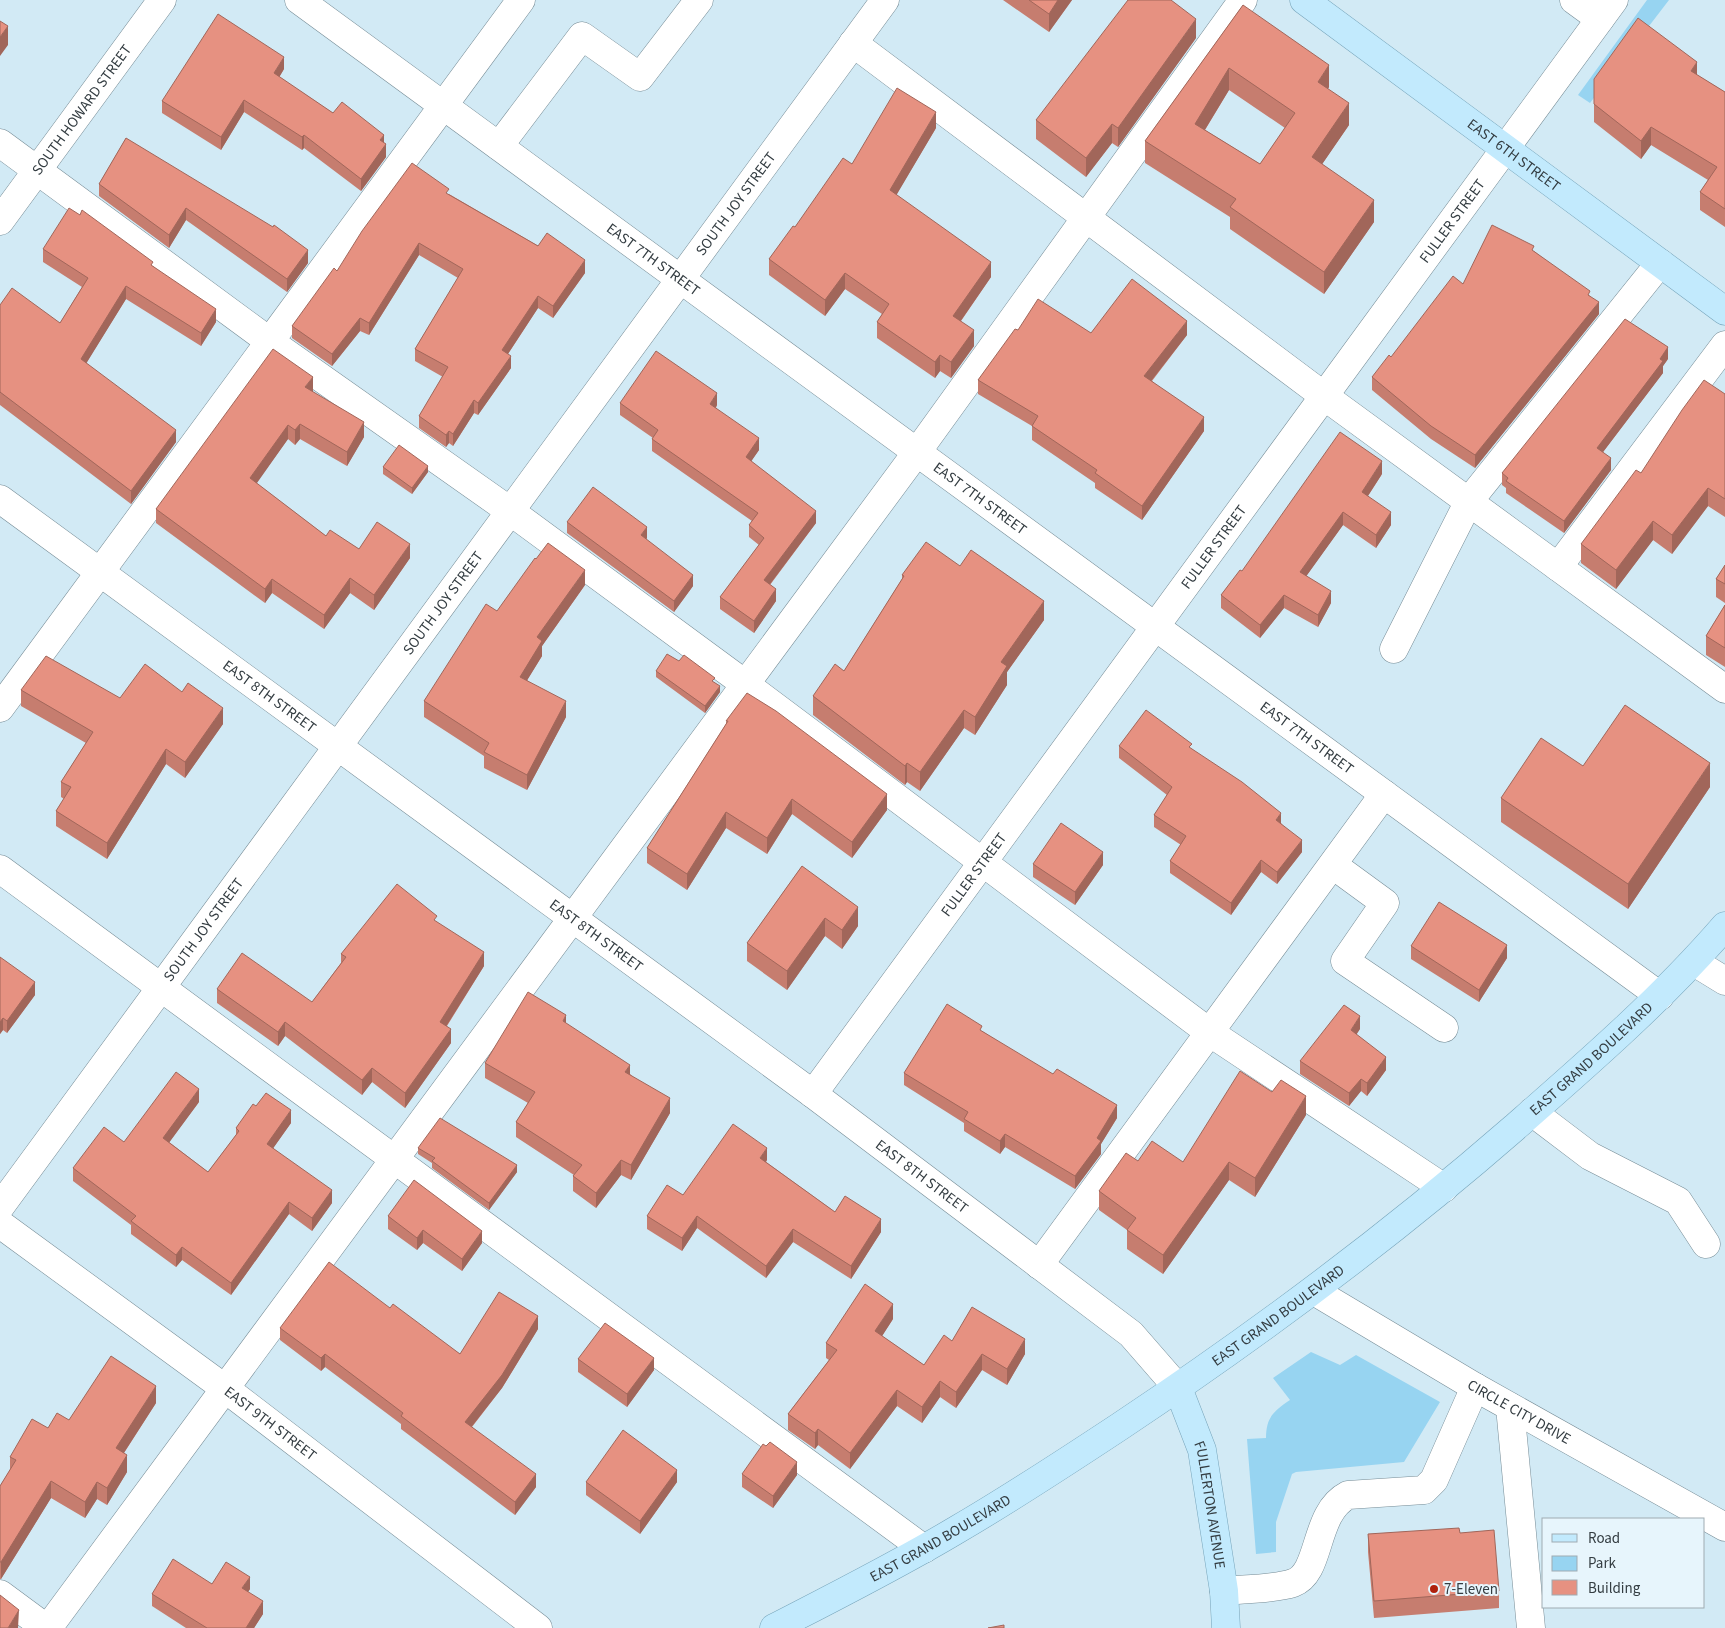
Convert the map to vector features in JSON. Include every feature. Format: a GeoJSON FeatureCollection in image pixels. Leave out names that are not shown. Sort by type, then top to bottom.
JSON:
{"type":"FeatureCollection","features":[{"type":"Feature","properties":{"kind":"main road","name":"EAST 6TH STREET"},"geometry":{"type":"LineString","coordinates":[[1304,0],[1725,311]]}},
{"type":"Feature","properties":{"kind":"main road","name":"EAST GRAND BOULEVARD"},"geometry":{"type":"LineString","coordinates":[[774,1628],[924,1549],[1031,1484],[1178,1388],[1314,1291],[1444,1188],[1532,1112],[1660,996],[1694,962],[1725,926]]}},
{"type":"Feature","properties":{"kind":"main road","name":"FULLERTON AVENUE"},"geometry":{"type":"LineString","coordinates":[[1178,1388],[1202,1450],[1224,1591],[1226,1628]]}},
{"type":"Feature","properties":{"kind":"street","name":"SOUTH HOWARD STREET"},"geometry":{"type":"LineString","coordinates":[[0,221],[162,0]]}},
{"type":"Feature","properties":{"kind":"street","name":"EAST 7TH STREET"},"geometry":{"type":"LineString","coordinates":[[299,0],[1660,996]]}},
{"type":"Feature","properties":{"kind":"street"},"geometry":{"type":"LineString","coordinates":[[0,708],[521,0]]}},
{"type":"Feature","properties":{"kind":"street"},"geometry":{"type":"LineString","coordinates":[[499,146],[582,36],[640,77],[699,0]]}},
{"type":"Feature","properties":{"kind":"street","name":"SOUTH JOY STREET"},"geometry":{"type":"LineString","coordinates":[[0,1206],[885,0]]}},
{"type":"Feature","properties":{"kind":"street"},"geometry":{"type":"LineString","coordinates":[[0,1594],[47,1628],[223,1387],[917,452],[1243,0]]}},
{"type":"Feature","properties":{"kind":"street"},"geometry":{"type":"LineString","coordinates":[[1574,0],[1607,10]]}},
{"type":"Feature","properties":{"kind":"street","name":"FULLER STREET"},"geometry":{"type":"LineString","coordinates":[[813,1094],[1156,627],[1504,148],[1607,10]]}},
{"type":"Feature","properties":{"kind":"street"},"geometry":{"type":"LineString","coordinates":[[853,43],[1324,396],[1725,689]]}},
{"type":"Feature","properties":{"kind":"street"},"geometry":{"type":"LineString","coordinates":[[0,143],[269,341],[510,511],[745,684],[1210,1032],[1444,1188]]}},
{"type":"Feature","properties":{"kind":"street"},"geometry":{"type":"LineString","coordinates":[[1394,649],[1469,501],[1660,263]]}},
{"type":"Feature","properties":{"kind":"street"},"geometry":{"type":"LineString","coordinates":[[1558,566],[1725,345]]}},
{"type":"Feature","properties":{"kind":"street","name":"EAST 8TH STREET"},"geometry":{"type":"LineString","coordinates":[[0,500],[813,1094],[1131,1334],[1178,1388]]}},
{"type":"Feature","properties":{"kind":"street"},"geometry":{"type":"LineString","coordinates":[[1039,1265],[1384,794]]}},
{"type":"Feature","properties":{"kind":"street"},"geometry":{"type":"LineString","coordinates":[[1333,865],[1384,902],[1345,962],[1444,1028]]}},
{"type":"Feature","properties":{"kind":"street"},"geometry":{"type":"LineString","coordinates":[[0,869],[924,1549]]}},
{"type":"Feature","properties":{"kind":"street"},"geometry":{"type":"LineString","coordinates":[[1694,962],[1725,981]]}},
{"type":"Feature","properties":{"kind":"street"},"geometry":{"type":"LineString","coordinates":[[1532,1112],[1590,1156],[1678,1201],[1706,1244]]}},
{"type":"Feature","properties":{"kind":"street","name":"EAST 9TH STREET"},"geometry":{"type":"LineString","coordinates":[[0,1224],[223,1387],[538,1628]]}},
{"type":"Feature","properties":{"kind":"street","name":"CIRCLE CITY DRIVE"},"geometry":{"type":"LineString","coordinates":[[1314,1291],[1475,1387],[1725,1527]]}},
{"type":"Feature","properties":{"kind":"street"},"geometry":{"type":"LineString","coordinates":[[1224,1591],[1294,1583],[1308,1572],[1322,1526],[1337,1500],[1348,1495],[1424,1490],[1434,1480],[1475,1387]]}},
{"type":"Feature","properties":{"kind":"street"},"geometry":{"type":"LineString","coordinates":[[1510,1407],[1531,1628]]}},
{"type":"Feature","properties":{"kind":"green space"},"geometry":{"type":"Polygon","coordinates":[[[1647,0],[1669,0],[1590,103],[1578,95],[1647,0]]]}},
{"type":"Feature","properties":{"kind":"green space"},"geometry":{"type":"Polygon","coordinates":[[[1311,1352],[1340,1365],[1356,1355],[1440,1402],[1404,1462],[1296,1472],[1292,1474],[1276,1522],[1276,1552],[1256,1554],[1247,1439],[1266,1438],[1266,1431],[1272,1415],[1290,1400],[1273,1378],[1311,1352]]]}},
{"type":"Feature","properties":{"kind":"building"},"geometry":{"type":"Polygon","coordinates":[[[1029,0],[1058,0],[1049,14],[1029,0]]]}},
{"type":"Feature","properties":{"kind":"building"},"geometry":{"type":"Polygon","coordinates":[[[1128,0],[1171,0],[1196,19],[1118,128],[1112,124],[1086,158],[1036,120],[1128,0]]]}},
{"type":"Feature","properties":{"kind":"building"},"geometry":{"type":"Polygon","coordinates":[[[1243,5],[1329,65],[1318,82],[1349,103],[1312,157],[1374,200],[1324,272],[1230,207],[1236,199],[1145,141],[1243,5]],[[1229,68],[1195,124],[1260,164],[1295,113],[1229,68]]]}},
{"type":"Feature","properties":{"kind":"building"},"geometry":{"type":"Polygon","coordinates":[[[218,14],[284,57],[274,73],[333,113],[342,102],[384,135],[380,140],[386,144],[361,179],[304,135],[302,137],[244,100],[221,137],[162,101],[218,14]]]}},
{"type":"Feature","properties":{"kind":"building"},"geometry":{"type":"Polygon","coordinates":[[[1638,18],[1697,62],[1691,71],[1725,92],[1725,209],[1700,192],[1717,167],[1651,127],[1641,141],[1594,104],[1594,79],[1638,18]]]}},
{"type":"Feature","properties":{"kind":"building"},"geometry":{"type":"Polygon","coordinates":[[[0,21],[8,26],[0,37],[0,21]]]}},
{"type":"Feature","properties":{"kind":"building"},"geometry":{"type":"Polygon","coordinates":[[[897,88],[936,112],[890,190],[991,262],[953,316],[974,330],[951,362],[940,355],[935,362],[877,322],[889,304],[845,273],[825,300],[769,259],[793,226],[795,227],[843,158],[852,164],[897,88]]]}},
{"type":"Feature","properties":{"kind":"building"},"geometry":{"type":"Polygon","coordinates":[[[126,138],[273,227],[274,225],[308,250],[287,279],[186,208],[169,235],[99,184],[126,138]]]}},
{"type":"Feature","properties":{"kind":"building"},"geometry":{"type":"Polygon","coordinates":[[[412,163],[449,189],[446,193],[538,246],[547,233],[585,260],[553,306],[538,296],[502,350],[511,356],[478,403],[474,400],[453,434],[449,431],[446,435],[419,416],[448,367],[415,349],[463,269],[419,243],[369,323],[360,318],[332,354],[292,326],[334,268],[337,271],[362,231],[412,163]]]}},
{"type":"Feature","properties":{"kind":"building"},"geometry":{"type":"Polygon","coordinates":[[[69,208],[80,215],[82,210],[153,262],[151,265],[216,309],[201,333],[126,286],[81,359],[176,430],[131,491],[0,392],[0,305],[12,288],[60,323],[88,278],[43,249],[69,208]]]}},
{"type":"Feature","properties":{"kind":"building"},"geometry":{"type":"Polygon","coordinates":[[[1492,225],[1534,246],[1532,250],[1590,291],[1588,295],[1599,302],[1475,455],[1431,426],[1372,377],[1389,355],[1391,357],[1453,276],[1463,284],[1492,225]]]}},
{"type":"Feature","properties":{"kind":"building"},"geometry":{"type":"Polygon","coordinates":[[[1132,279],[1187,321],[1144,376],[1204,417],[1142,506],[1095,473],[1097,470],[1032,426],[1038,416],[978,380],[1015,329],[1018,330],[1038,299],[1091,333],[1132,279]]]}},
{"type":"Feature","properties":{"kind":"building"},"geometry":{"type":"Polygon","coordinates":[[[1625,319],[1668,347],[1660,359],[1663,361],[1597,448],[1611,458],[1564,521],[1506,481],[1508,478],[1502,473],[1625,319]]]}},
{"type":"Feature","properties":{"kind":"building"},"geometry":{"type":"Polygon","coordinates":[[[273,349],[313,377],[305,387],[364,422],[347,452],[300,424],[295,430],[288,425],[250,478],[326,536],[330,530],[359,549],[377,522],[410,544],[374,595],[350,578],[324,615],[272,579],[265,589],[156,509],[273,349]]]}},
{"type":"Feature","properties":{"kind":"building"},"geometry":{"type":"Polygon","coordinates":[[[656,351],[717,393],[710,404],[759,438],[746,457],[816,511],[764,580],[776,589],[754,621],[720,597],[764,538],[749,525],[758,513],[652,439],[658,430],[620,403],[656,351]]]}},
{"type":"Feature","properties":{"kind":"building"},"geometry":{"type":"Polygon","coordinates":[[[1704,380],[1725,394],[1725,499],[1708,488],[1672,535],[1653,521],[1616,570],[1581,544],[1636,470],[1641,473],[1704,380]]]}},
{"type":"Feature","properties":{"kind":"building"},"geometry":{"type":"Polygon","coordinates":[[[1340,432],[1382,461],[1362,492],[1391,512],[1376,535],[1343,512],[1300,572],[1331,591],[1318,615],[1284,595],[1260,625],[1221,595],[1240,570],[1242,571],[1340,432]]]}},
{"type":"Feature","properties":{"kind":"building"},"geometry":{"type":"Polygon","coordinates":[[[399,445],[428,466],[412,488],[383,467],[399,445]]]}},
{"type":"Feature","properties":{"kind":"building"},"geometry":{"type":"Polygon","coordinates":[[[593,487],[647,527],[641,535],[693,575],[674,601],[567,522],[593,487]]]}},
{"type":"Feature","properties":{"kind":"building"},"geometry":{"type":"Polygon","coordinates":[[[926,542],[960,566],[971,550],[1044,601],[1001,662],[1007,666],[975,717],[964,710],[920,772],[907,763],[905,766],[813,696],[835,664],[844,671],[904,576],[902,575],[926,542]]]}},
{"type":"Feature","properties":{"kind":"building"},"geometry":{"type":"Polygon","coordinates":[[[548,543],[585,570],[537,637],[542,641],[520,677],[566,701],[527,775],[484,752],[489,743],[424,701],[486,604],[497,611],[548,543]]]}},
{"type":"Feature","properties":{"kind":"building"},"geometry":{"type":"Polygon","coordinates":[[[1725,565],[1725,584],[1716,579],[1725,565]]]}},
{"type":"Feature","properties":{"kind":"building"},"geometry":{"type":"Polygon","coordinates":[[[1725,605],[1725,648],[1706,636],[1725,605]]]}},
{"type":"Feature","properties":{"kind":"building"},"geometry":{"type":"Polygon","coordinates":[[[667,654],[679,661],[684,655],[715,678],[712,681],[720,686],[705,706],[656,671],[667,654]]]}},
{"type":"Feature","properties":{"kind":"building"},"geometry":{"type":"Polygon","coordinates":[[[46,656],[120,698],[145,664],[182,692],[188,683],[223,708],[185,762],[166,749],[107,843],[56,811],[71,787],[61,782],[93,732],[21,690],[46,656]]]}},
{"type":"Feature","properties":{"kind":"building"},"geometry":{"type":"Polygon","coordinates":[[[747,693],[776,711],[887,794],[852,842],[792,799],[767,838],[726,812],[687,874],[647,848],[728,721],[726,721],[747,693]]]}},
{"type":"Feature","properties":{"kind":"building"},"geometry":{"type":"Polygon","coordinates":[[[1625,705],[1710,763],[1628,884],[1501,798],[1541,738],[1583,766],[1625,705]]]}},
{"type":"Feature","properties":{"kind":"building"},"geometry":{"type":"Polygon","coordinates":[[[1146,710],[1192,744],[1189,747],[1242,782],[1281,813],[1276,820],[1302,840],[1277,872],[1261,860],[1231,903],[1170,861],[1186,836],[1154,815],[1172,787],[1119,746],[1146,710]]]}},
{"type":"Feature","properties":{"kind":"building"},"geometry":{"type":"Polygon","coordinates":[[[1061,823],[1103,852],[1075,892],[1033,864],[1061,823]]]}},
{"type":"Feature","properties":{"kind":"building"},"geometry":{"type":"Polygon","coordinates":[[[802,866],[858,907],[842,930],[825,918],[787,971],[747,943],[802,866]]]}},
{"type":"Feature","properties":{"kind":"building"},"geometry":{"type":"Polygon","coordinates":[[[397,884],[437,916],[434,920],[484,952],[440,1022],[451,1029],[405,1093],[372,1068],[362,1080],[285,1022],[278,1032],[217,989],[242,953],[312,1002],[346,957],[341,954],[397,884]]]}},
{"type":"Feature","properties":{"kind":"building"},"geometry":{"type":"Polygon","coordinates":[[[1439,902],[1507,945],[1479,990],[1411,946],[1439,902]]]}},
{"type":"Feature","properties":{"kind":"building"},"geometry":{"type":"Polygon","coordinates":[[[0,957],[35,982],[7,1021],[3,1018],[0,1022],[0,957]]]}},
{"type":"Feature","properties":{"kind":"building"},"geometry":{"type":"Polygon","coordinates":[[[528,992],[566,1015],[563,1021],[630,1065],[625,1072],[670,1098],[631,1165],[621,1160],[596,1193],[573,1176],[582,1165],[516,1122],[535,1092],[485,1063],[528,992]]]}},
{"type":"Feature","properties":{"kind":"building"},"geometry":{"type":"Polygon","coordinates":[[[947,1004],[982,1026],[980,1030],[1053,1074],[1057,1069],[1117,1105],[1097,1138],[1101,1141],[1075,1176],[1005,1134],[1000,1141],[964,1119],[968,1112],[904,1073],[947,1004]]]}},
{"type":"Feature","properties":{"kind":"building"},"geometry":{"type":"Polygon","coordinates":[[[1344,1005],[1360,1016],[1351,1030],[1386,1057],[1367,1083],[1361,1079],[1349,1093],[1300,1061],[1344,1005]]]}},
{"type":"Feature","properties":{"kind":"building"},"geometry":{"type":"Polygon","coordinates":[[[1240,1071],[1272,1092],[1281,1080],[1306,1096],[1255,1178],[1229,1162],[1163,1255],[1127,1230],[1136,1218],[1099,1191],[1126,1153],[1138,1161],[1152,1141],[1183,1162],[1240,1071]]]}},
{"type":"Feature","properties":{"kind":"building"},"geometry":{"type":"Polygon","coordinates":[[[176,1072],[199,1089],[163,1138],[208,1172],[239,1131],[236,1128],[253,1104],[256,1106],[266,1093],[291,1110],[267,1144],[332,1190],[312,1218],[289,1202],[231,1283],[182,1247],[176,1255],[131,1221],[136,1216],[73,1168],[104,1127],[124,1142],[176,1072]]]}},
{"type":"Feature","properties":{"kind":"building"},"geometry":{"type":"Polygon","coordinates":[[[440,1118],[517,1165],[489,1203],[432,1161],[435,1158],[418,1148],[440,1118]]]}},
{"type":"Feature","properties":{"kind":"building"},"geometry":{"type":"Polygon","coordinates":[[[733,1124],[767,1148],[760,1158],[835,1212],[845,1196],[881,1219],[851,1266],[793,1229],[766,1266],[697,1216],[682,1238],[647,1216],[667,1185],[683,1195],[733,1124]]]}},
{"type":"Feature","properties":{"kind":"building"},"geometry":{"type":"Polygon","coordinates":[[[414,1180],[482,1231],[462,1259],[423,1230],[417,1238],[388,1216],[414,1180]]]}},
{"type":"Feature","properties":{"kind":"building"},"geometry":{"type":"Polygon","coordinates":[[[329,1262],[390,1308],[393,1304],[460,1354],[499,1292],[538,1316],[502,1375],[465,1422],[536,1474],[515,1502],[401,1416],[403,1413],[325,1354],[321,1358],[280,1328],[329,1262]]]}},
{"type":"Feature","properties":{"kind":"building"},"geometry":{"type":"Polygon","coordinates":[[[865,1284],[893,1304],[875,1331],[924,1365],[944,1335],[952,1341],[972,1307],[1025,1339],[1007,1369],[982,1354],[956,1392],[940,1381],[922,1407],[897,1390],[850,1453],[818,1429],[815,1433],[788,1414],[837,1350],[826,1343],[865,1284]]]}},
{"type":"Feature","properties":{"kind":"building"},"geometry":{"type":"Polygon","coordinates":[[[605,1323],[654,1358],[627,1394],[578,1359],[605,1323]]]}},
{"type":"Feature","properties":{"kind":"building"},"geometry":{"type":"Polygon","coordinates":[[[111,1356],[156,1386],[116,1448],[127,1455],[107,1488],[97,1482],[85,1502],[51,1481],[0,1562],[0,1486],[16,1460],[10,1457],[32,1419],[48,1428],[57,1413],[69,1420],[111,1356]]]}},
{"type":"Feature","properties":{"kind":"building"},"geometry":{"type":"Polygon","coordinates":[[[623,1430],[677,1470],[640,1521],[586,1482],[623,1430]]]}},
{"type":"Feature","properties":{"kind":"building"},"geometry":{"type":"Polygon","coordinates":[[[770,1442],[797,1462],[773,1496],[742,1474],[763,1444],[766,1446],[770,1442]]]}},
{"type":"Feature","properties":{"kind":"building"},"geometry":{"type":"Polygon","coordinates":[[[1459,1528],[1460,1533],[1494,1530],[1499,1591],[1374,1601],[1368,1534],[1459,1528]]]}},
{"type":"Feature","properties":{"kind":"building"},"geometry":{"type":"Polygon","coordinates":[[[173,1559],[212,1584],[226,1562],[250,1577],[242,1588],[263,1601],[246,1628],[207,1628],[152,1594],[173,1559]]]}},
{"type":"Feature","properties":{"kind":"building"},"geometry":{"type":"Polygon","coordinates":[[[0,1595],[19,1610],[8,1628],[0,1628],[0,1595]]]}},
{"type":"Feature","properties":{"kind":"building"},"geometry":{"type":"Polygon","coordinates":[[[1004,1625],[1004,1628],[988,1628],[1004,1625]]]}},
{"type":"Feature","properties":{"kind":"place","name":"7-Eleven"},"geometry":{"type":"Point","coordinates":[1434,1589]}}]}
